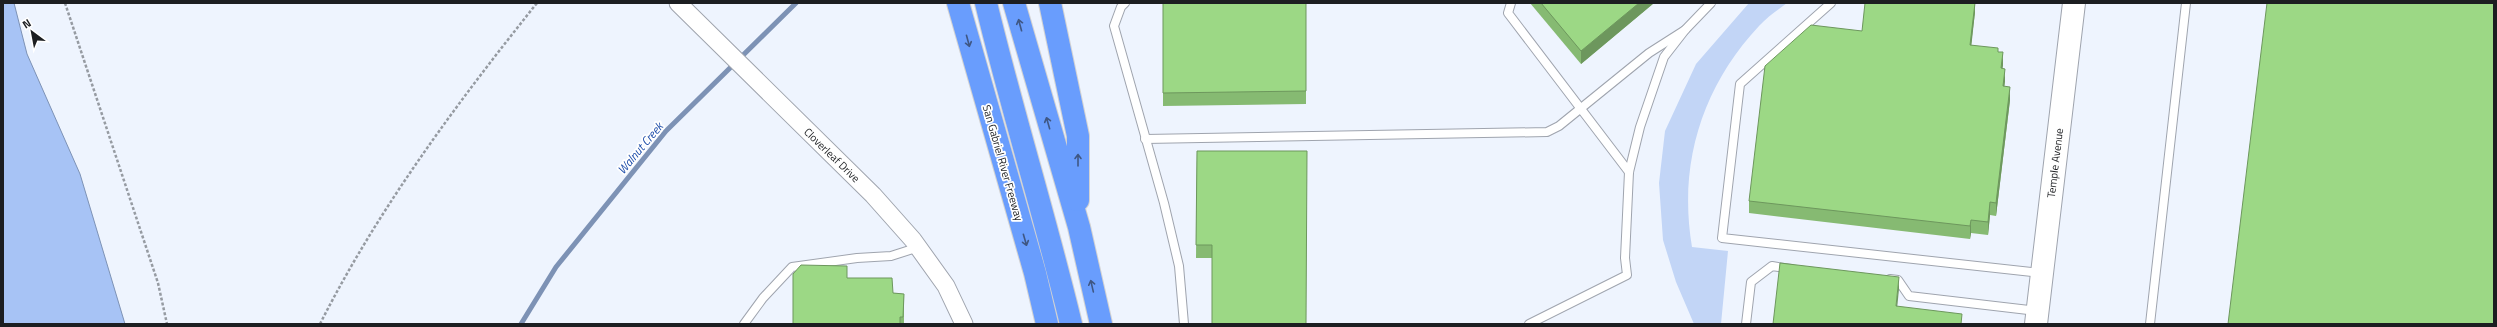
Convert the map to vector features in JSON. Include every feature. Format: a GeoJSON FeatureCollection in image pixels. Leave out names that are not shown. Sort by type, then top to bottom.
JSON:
{"type":"FeatureCollection","features":[{"type":"Feature","properties":{"kind":"highway","name":"San Gabriel River Freeway"},"geometry":{"type":"LineString","coordinates":[[958,3],[979,82],[1035,273],[1047,324]]}},
{"type":"Feature","properties":{"kind":"highway"},"geometry":{"type":"LineString","coordinates":[[986,3],[1000,65],[1045,217],[1071,324]]}},
{"type":"Feature","properties":{"kind":"highway"},"geometry":{"type":"LineString","coordinates":[[1014,3],[1078,227],[1101,324]]}},
{"type":"Feature","properties":{"kind":"highway"},"geometry":{"type":"LineString","coordinates":[[1050,3],[1078,136],[1078,227]]}},
{"type":"Feature","properties":{"kind":"highway"},"geometry":{"type":"LineString","coordinates":[[1027,51],[1017,76],[1083,324]]}},
{"type":"Feature","properties":{"kind":"main road","name":"Temple Avenue"},"geometry":{"type":"LineString","coordinates":[[2037,318],[2074,3]]}},
{"type":"Feature","properties":{"kind":"street","name":"Cloverleaf Drive"},"geometry":{"type":"LineString","coordinates":[[678,3],[873,195],[919,247],[946,286],[964,324]]}},
{"type":"Feature","properties":{"kind":"lane"},"geometry":{"type":"LineString","coordinates":[[1125,3],[1120,7],[1114,26],[1179,266],[1184,324]]}},
{"type":"Feature","properties":{"kind":"lane"},"geometry":{"type":"LineString","coordinates":[[1511,3],[1508,12],[1629,172]]}},
{"type":"Feature","properties":{"kind":"lane"},"geometry":{"type":"LineString","coordinates":[[1529,324],[1627,275],[1626,258],[1629,172],[1640,127],[1664,57],[1685,30],[1711,3]]}},
{"type":"Feature","properties":{"kind":"lane"},"geometry":{"type":"LineString","coordinates":[[1831,3],[1740,84],[1722,238],[2042,273]]}},
{"type":"Feature","properties":{"kind":"lane"},"geometry":{"type":"LineString","coordinates":[[2150,324],[2186,3]]}},
{"type":"Feature","properties":{"kind":"lane"},"geometry":{"type":"LineString","coordinates":[[1145,139],[1547,132],[1559,126],[1649,53],[1685,30]]}},
{"type":"Feature","properties":{"kind":"lane"},"geometry":{"type":"LineString","coordinates":[[744,324],[764,298],[792,267],[857,258],[891,256],[919,247]]}},
{"type":"Feature","properties":{"kind":"lane"},"geometry":{"type":"LineString","coordinates":[[1746,324],[1751,282],[1772,266],[1803,270]]}},
{"type":"Feature","properties":{"kind":"lane"},"geometry":{"type":"LineString","coordinates":[[1883,278],[1898,280],[1909,296],[2037,318]]}},
{"type":"Feature","properties":{"kind":"path"},"geometry":{"type":"LineString","coordinates":[[65,3],[158,283],[167,324]]}},
{"type":"Feature","properties":{"kind":"path"},"geometry":{"type":"LineString","coordinates":[[320,324],[349,267],[468,89],[538,3]]}},
{"type":"Feature","properties":{"kind":"shaded area"},"geometry":{"type":"Polygon","coordinates":[[[3,3],[14,3],[27,54],[80,174],[125,324],[3,324],[3,3]]]}},
{"type":"Feature","properties":{"kind":"shaded area"},"geometry":{"type":"Polygon","coordinates":[[[1749,3],[1787,3],[1762,23],[1739,50],[1709,101],[1699,128],[1692,157],[1689,186],[1689,216],[1692,247],[1728,251],[1721,324],[1694,324],[1676,282],[1663,240],[1659,183],[1665,131],[1696,64],[1749,3]]]}},
{"type":"Feature","properties":{"kind":"building"},"geometry":{"type":"Polygon","coordinates":[[[1163,3],[1306,3],[1306,91],[1163,93],[1163,3]]]}},
{"type":"Feature","properties":{"kind":"building"},"geometry":{"type":"Polygon","coordinates":[[[1541,3],[1639,3],[1581,51],[1541,3]]]}},
{"type":"Feature","properties":{"kind":"building"},"geometry":{"type":"Polygon","coordinates":[[[1865,3],[1975,3],[1970,45],[1998,48],[1998,52],[2003,52],[2001,68],[2005,69],[2003,86],[2010,87],[1996,203],[1990,202],[1988,222],[1971,220],[1970,226],[1749,201],[1765,66],[1811,25],[1862,31],[1865,3]]]}},
{"type":"Feature","properties":{"kind":"building"},"geometry":{"type":"Polygon","coordinates":[[[2267,3],[2494,3],[2494,324],[2228,324],[2267,3]]]}},
{"type":"Feature","properties":{"kind":"building"},"geometry":{"type":"Polygon","coordinates":[[[1197,151],[1307,151],[1306,324],[1212,324],[1212,245],[1196,245],[1197,151]]]}},
{"type":"Feature","properties":{"kind":"building"},"geometry":{"type":"Polygon","coordinates":[[[1780,263],[1899,277],[1896,306],[1962,314],[1961,324],[1773,324],[1780,263]]]}},
{"type":"Feature","properties":{"kind":"building"},"geometry":{"type":"Polygon","coordinates":[[[801,265],[847,266],[847,278],[892,278],[893,293],[904,294],[903,317],[900,317],[900,324],[793,324],[793,274],[801,265]]]}},
{"type":"Feature","properties":{"kind":"waterway","name":"Walnut Creek"},"geometry":{"type":"LineString","coordinates":[[521,324],[556,267],[666,131],[796,3]]}}]}
